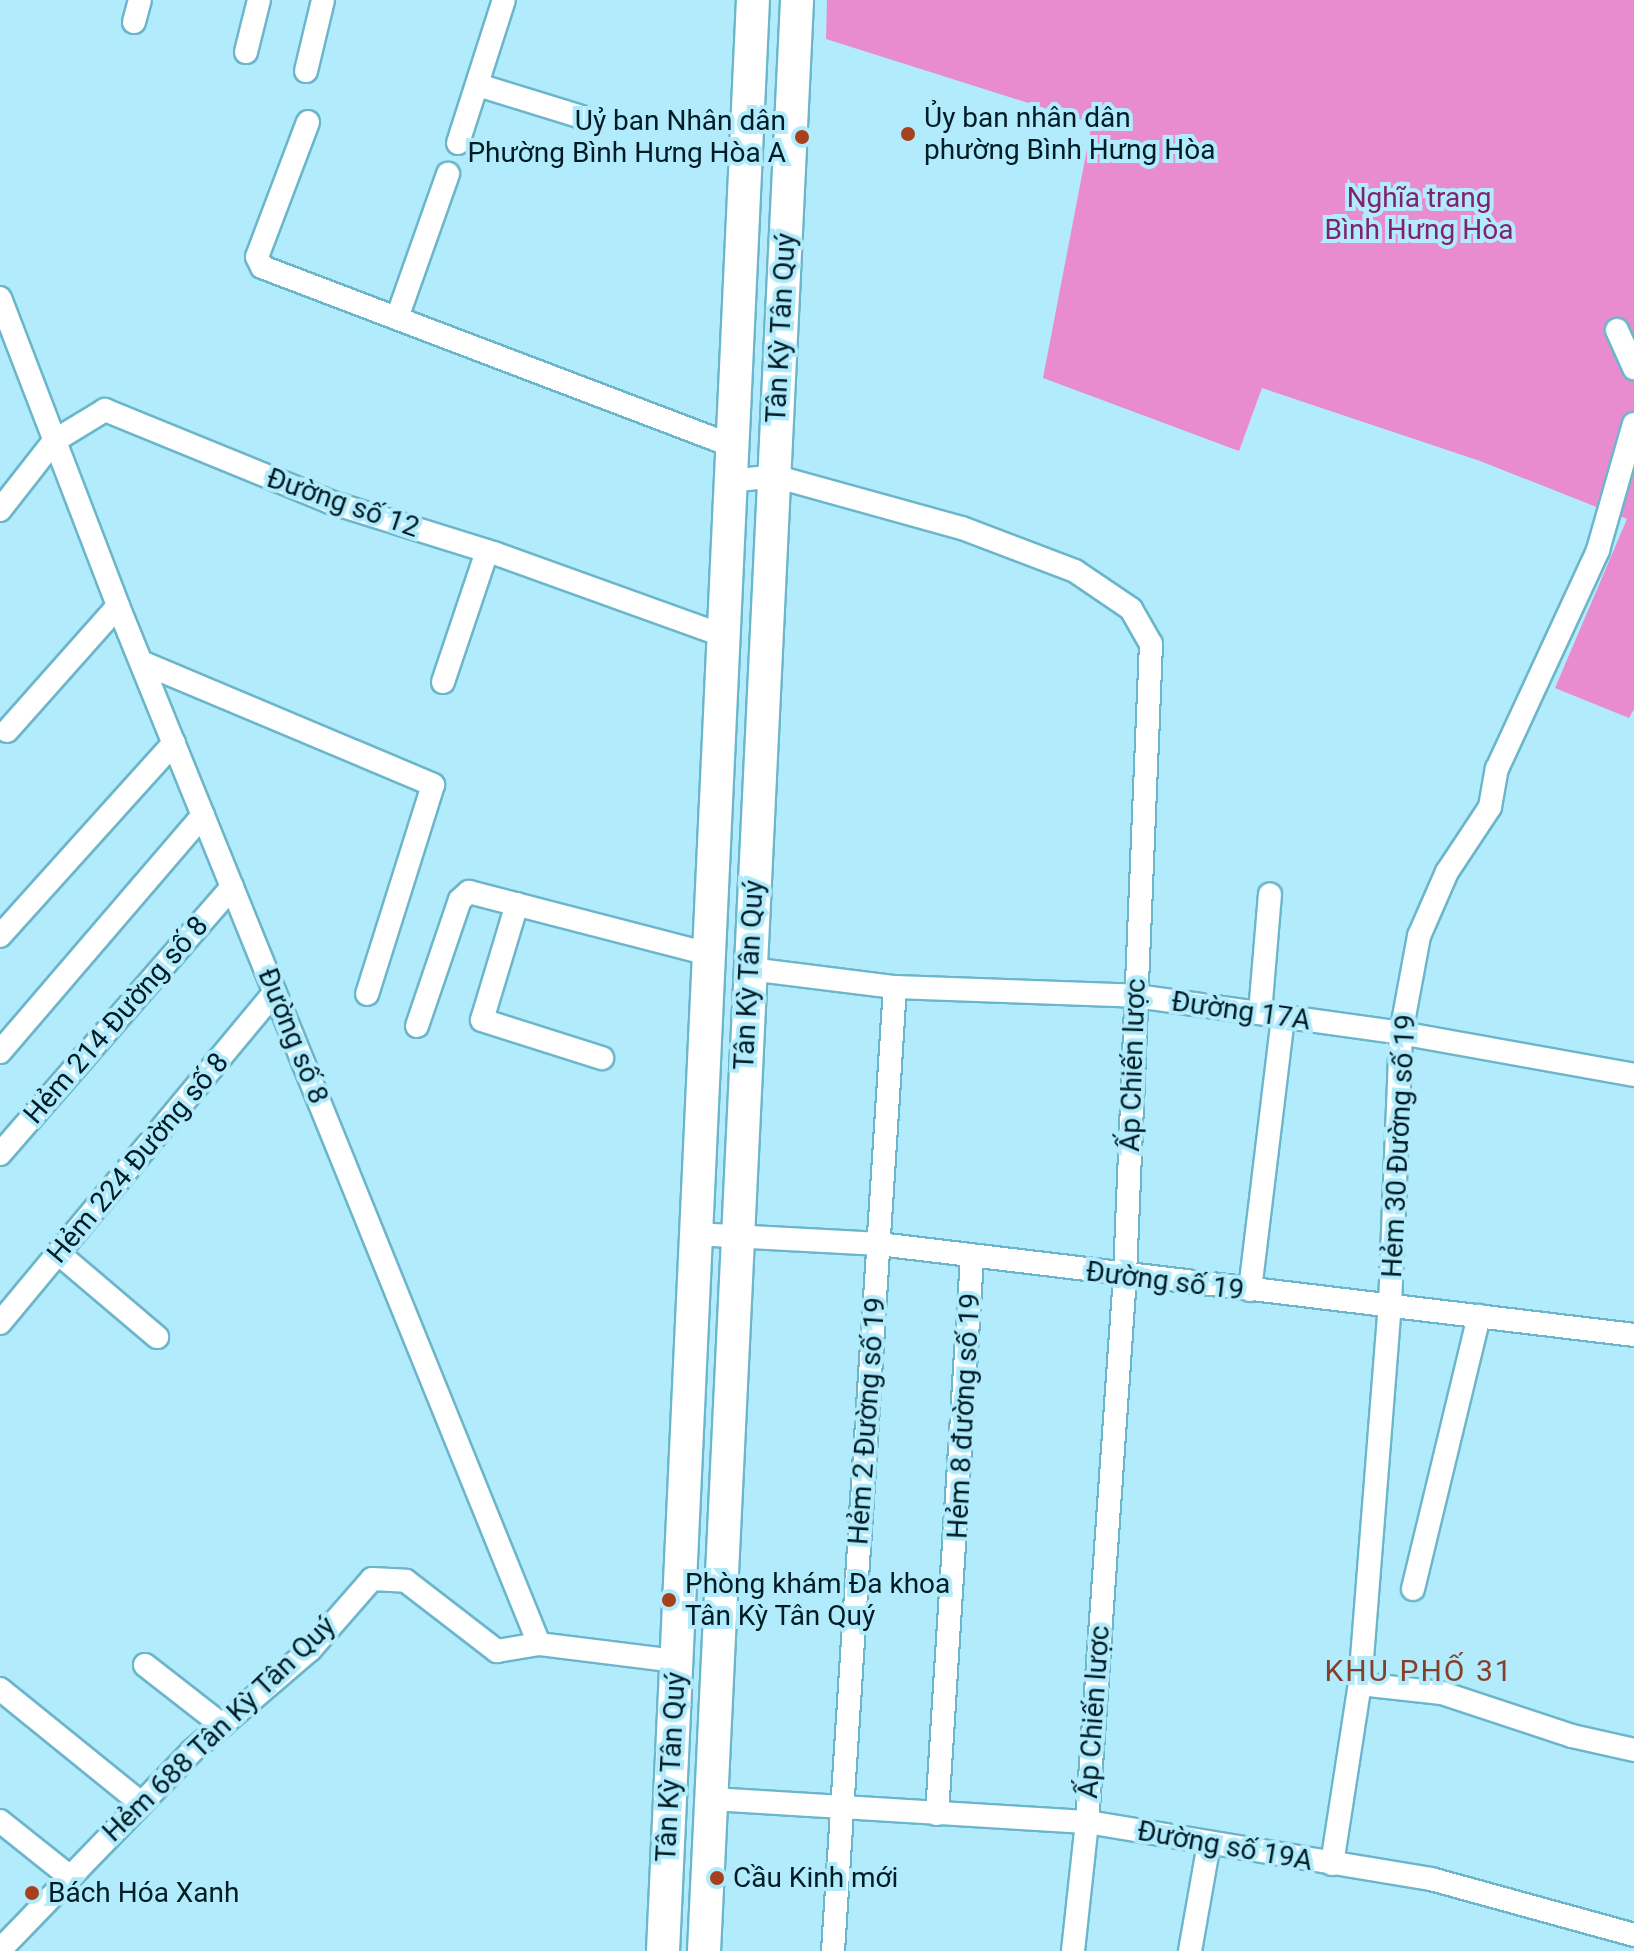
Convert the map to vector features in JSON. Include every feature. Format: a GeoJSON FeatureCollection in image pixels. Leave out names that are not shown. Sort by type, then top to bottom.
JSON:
{"type":"FeatureCollection","features":[{"type":"Feature","properties":{"kind":"main road","name":"Tân Kỳ Tân Quý"},"geometry":{"type":"LineString","coordinates":[[663,1951],[753,0]]}},
{"type":"Feature","properties":{"kind":"main road","name":"Tân Kỳ Tân Quý"},"geometry":{"type":"LineString","coordinates":[[704,1951],[797,0]]}},
{"type":"Feature","properties":{"kind":"street"},"geometry":{"type":"LineString","coordinates":[[246,52],[259,0]]}},
{"type":"Feature","properties":{"kind":"street"},"geometry":{"type":"LineString","coordinates":[[306,71],[323,0]]}},
{"type":"Feature","properties":{"kind":"street"},"geometry":{"type":"LineString","coordinates":[[458,143],[504,0]]}},
{"type":"Feature","properties":{"kind":"street"},"geometry":{"type":"LineString","coordinates":[[478,85],[579,116]]}},
{"type":"Feature","properties":{"kind":"street"},"geometry":{"type":"LineString","coordinates":[[308,122],[258,264],[733,446]]}},
{"type":"Feature","properties":{"kind":"street"},"geometry":{"type":"LineString","coordinates":[[397,318],[448,174]]}},
{"type":"Feature","properties":{"kind":"street","name":"Đường số 8"},"geometry":{"type":"LineString","coordinates":[[0,298],[118,606],[539,1644]]}},
{"type":"Feature","properties":{"kind":"street"},"geometry":{"type":"LineString","coordinates":[[1617,330],[1634,368]]}},
{"type":"Feature","properties":{"kind":"street","name":"Đường số 12"},"geometry":{"type":"LineString","coordinates":[[0,510],[54,441],[105,410],[330,502],[487,551],[724,636]]}},
{"type":"Feature","properties":{"kind":"street","name":"Hẻm 30 Đường số 19"},"geometry":{"type":"LineString","coordinates":[[1332,1864],[1360,1684],[1390,1306],[1401,1033],[1419,936],[1447,872],[1490,807],[1497,769],[1598,550],[1634,424]]}},
{"type":"Feature","properties":{"kind":"street","name":"Ấp Chiến lược"},"geometry":{"type":"LineString","coordinates":[[731,481],[774,476],[962,528],[1075,571],[1131,609],[1151,644],[1125,1276],[1087,1822],[1073,1951]]}},
{"type":"Feature","properties":{"kind":"street"},"geometry":{"type":"LineString","coordinates":[[443,682],[487,551]]}},
{"type":"Feature","properties":{"kind":"street"},"geometry":{"type":"LineString","coordinates":[[7,731],[118,606]]}},
{"type":"Feature","properties":{"kind":"street"},"geometry":{"type":"LineString","coordinates":[[141,662],[433,785],[367,994]]}},
{"type":"Feature","properties":{"kind":"street"},"geometry":{"type":"LineString","coordinates":[[0,936],[174,743]]}},
{"type":"Feature","properties":{"kind":"street"},"geometry":{"type":"LineString","coordinates":[[0,1052],[203,815]]}},
{"type":"Feature","properties":{"kind":"street","name":"Hẻm 214 Đường số 8"},"geometry":{"type":"LineString","coordinates":[[0,1154],[232,887]]}},
{"type":"Feature","properties":{"kind":"street"},"geometry":{"type":"LineString","coordinates":[[417,1026],[464,894],[517,904],[709,954]]}},
{"type":"Feature","properties":{"kind":"street"},"geometry":{"type":"LineString","coordinates":[[1260,1013],[1270,894]]}},
{"type":"Feature","properties":{"kind":"street"},"geometry":{"type":"LineString","coordinates":[[517,904],[482,1020],[602,1058]]}},
{"type":"Feature","properties":{"kind":"street","name":"Đường 17A"},"geometry":{"type":"LineString","coordinates":[[750,969],[895,987],[1136,996],[1401,1033],[1634,1075]]}},
{"type":"Feature","properties":{"kind":"street","name":"Hẻm 2 Đường số 19"},"geometry":{"type":"LineString","coordinates":[[833,1951],[895,987]]}},
{"type":"Feature","properties":{"kind":"street","name":"Hẻm 224 Đường số 8"},"geometry":{"type":"LineString","coordinates":[[0,1323],[275,992]]}},
{"type":"Feature","properties":{"kind":"street"},"geometry":{"type":"LineString","coordinates":[[1250,1290],[1283,1016]]}},
{"type":"Feature","properties":{"kind":"street","name":"Đường số 19"},"geometry":{"type":"LineString","coordinates":[[696,1234],[879,1244],[1634,1335]]}},
{"type":"Feature","properties":{"kind":"street"},"geometry":{"type":"LineString","coordinates":[[58,1253],[157,1337]]}},
{"type":"Feature","properties":{"kind":"street","name":"Hẻm 8 đường số 19"},"geometry":{"type":"LineString","coordinates":[[937,1814],[972,1257]]}},
{"type":"Feature","properties":{"kind":"street"},"geometry":{"type":"LineString","coordinates":[[1413,1589],[1479,1316]]}},
{"type":"Feature","properties":{"kind":"street","name":"Hẻm 688 Tân Kỳ Tân Quý"},"geometry":{"type":"LineString","coordinates":[[2,1950],[141,1803],[222,1725],[310,1650],[372,1579],[406,1581],[497,1651],[539,1644]]}},
{"type":"Feature","properties":{"kind":"street"},"geometry":{"type":"LineString","coordinates":[[539,1644],[676,1661]]}},
{"type":"Feature","properties":{"kind":"street"},"geometry":{"type":"LineString","coordinates":[[145,1665],[222,1725]]}},
{"type":"Feature","properties":{"kind":"street"},"geometry":{"type":"LineString","coordinates":[[1360,1684],[1442,1693],[1572,1736],[1634,1750]]}},
{"type":"Feature","properties":{"kind":"street"},"geometry":{"type":"LineString","coordinates":[[0,1689],[141,1803]]}},
{"type":"Feature","properties":{"kind":"street","name":"Đường số 19A"},"geometry":{"type":"LineString","coordinates":[[711,1799],[1087,1822],[1431,1879],[1634,1935]]}},
{"type":"Feature","properties":{"kind":"street"},"geometry":{"type":"LineString","coordinates":[[0,1821],[69,1876]]}},
{"type":"Feature","properties":{"kind":"street"},"geometry":{"type":"LineString","coordinates":[[1191,1946],[1209,1843]]}},
{"type":"Feature","properties":{"kind":"green space","name":"Nghĩa trang Bình Hưng Hòa"},"geometry":{"type":"Polygon","coordinates":[[[827,0],[1634,0],[1634,709],[1629,718],[1555,688],[1627,519],[1480,461],[1262,388],[1239,451],[1043,378],[1092,123],[826,39],[827,0]]]}},
{"type":"Feature","properties":{"kind":"place","name":"Ủy ban nhân dân phường Bình Hưng Hòa"},"geometry":{"type":"Point","coordinates":[908,134]}},
{"type":"Feature","properties":{"kind":"place","name":"Uỷ ban Nhân dân Phường Bình Hưng Hòa A"},"geometry":{"type":"Point","coordinates":[802,137]}},
{"type":"Feature","properties":{"kind":"place","name":"Phòng khám Đa khoa Tân Kỳ Tân Quý"},"geometry":{"type":"Point","coordinates":[669,1600]}},
{"type":"Feature","properties":{"kind":"place","name":"Cầu Kinh mới"},"geometry":{"type":"Point","coordinates":[717,1878]}},
{"type":"Feature","properties":{"kind":"place","name":"Bách Hóa Xanh"},"geometry":{"type":"Point","coordinates":[32,1893]}},
{"type":"Feature","properties":{"kind":"district","name":"KHU PHỐ 31"},"geometry":{"type":"Point","coordinates":[1419,1671]}}]}
